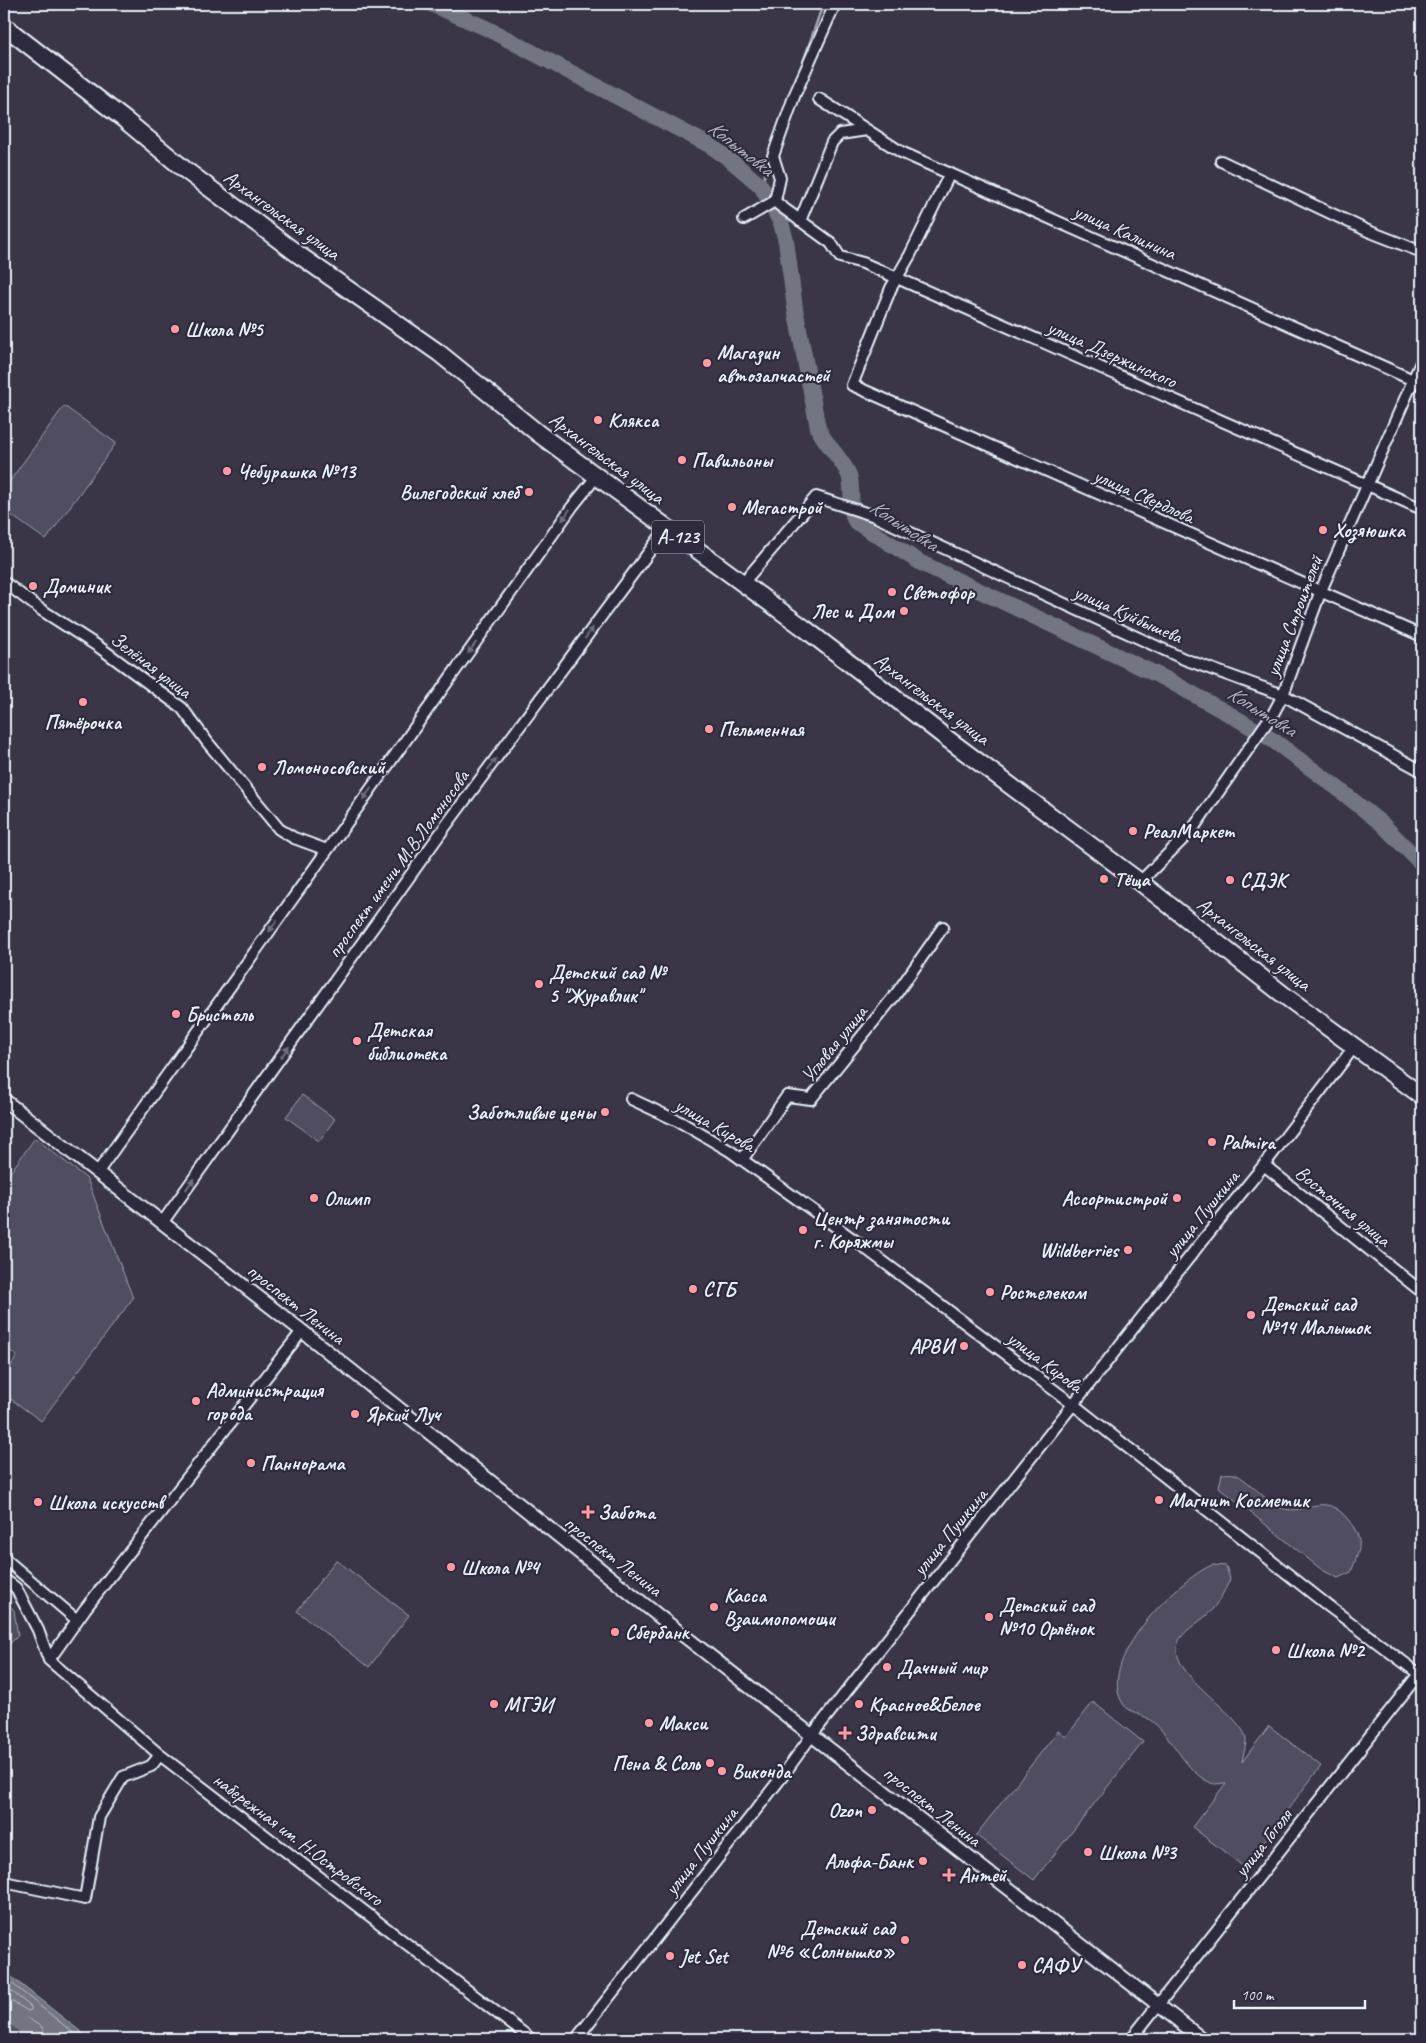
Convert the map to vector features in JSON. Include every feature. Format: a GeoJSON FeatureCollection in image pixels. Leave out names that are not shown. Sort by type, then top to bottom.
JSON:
{"type":"FeatureCollection","features":[{"type":"Feature","properties":{"kind":"main road","name":"Архангельская улица"},"geometry":{"type":"LineString","coordinates":[[4,26],[125,120],[184,169],[307,260],[439,352],[540,434],[666,529],[743,583],[1140,882],[1354,1047]]}},
{"type":"Feature","properties":{"kind":"main road","name":"А-123"},"geometry":{"type":"LineString","coordinates":[[1354,1047],[1422,1096]]}},
{"type":"Feature","properties":{"kind":"street"},"geometry":{"type":"LineString","coordinates":[[744,219],[774,201],[780,178],[773,156],[795,94],[835,4]]}},
{"type":"Feature","properties":{"kind":"street","name":"улица Калинина"},"geometry":{"type":"LineString","coordinates":[[820,99],[901,152],[950,172],[1418,382]]}},
{"type":"Feature","properties":{"kind":"street"},"geometry":{"type":"LineString","coordinates":[[799,220],[832,142],[840,134],[867,130]]}},
{"type":"Feature","properties":{"kind":"street"},"geometry":{"type":"LineString","coordinates":[[1220,161],[1368,230],[1422,252]]}},
{"type":"Feature","properties":{"kind":"street"},"geometry":{"type":"LineString","coordinates":[[898,278],[950,172]]}},
{"type":"Feature","properties":{"kind":"street","name":"улица Дзержинского"},"geometry":{"type":"LineString","coordinates":[[774,201],[831,243],[840,257],[863,262],[1422,509]]}},
{"type":"Feature","properties":{"kind":"street","name":"улица Свердлова"},"geometry":{"type":"LineString","coordinates":[[898,278],[891,288],[852,385],[1320,593],[1422,636]]}},
{"type":"Feature","properties":{"kind":"street","name":"улица Строителей"},"geometry":{"type":"LineString","coordinates":[[1140,882],[1192,830],[1266,726],[1283,695],[1320,593],[1368,486],[1418,382],[1422,360]]}},
{"type":"Feature","properties":{"kind":"street"},"geometry":{"type":"LineString","coordinates":[[97,1173],[572,506],[596,476]]}},
{"type":"Feature","properties":{"kind":"street","name":"улица Куйбышева"},"geometry":{"type":"LineString","coordinates":[[743,583],[816,496],[872,515],[1184,659],[1283,695],[1422,771]]}},
{"type":"Feature","properties":{"kind":"street","name":"проспект имени М.В.Ломоносова"},"geometry":{"type":"LineString","coordinates":[[162,1223],[442,831],[666,529]]}},
{"type":"Feature","properties":{"kind":"street","name":"Зелёная улица"},"geometry":{"type":"LineString","coordinates":[[4,582],[99,647],[182,708],[279,829],[294,838],[327,850]]}},
{"type":"Feature","properties":{"kind":"street","name":"Угловая улица"},"geometry":{"type":"LineString","coordinates":[[742,1160],[787,1096],[811,1099],[896,994],[943,927]]}},
{"type":"Feature","properties":{"kind":"street","name":"улица Пушкина"},"geometry":{"type":"LineString","coordinates":[[576,2039],[775,1786],[812,1735],[1264,1165],[1354,1047]]}},
{"type":"Feature","properties":{"kind":"street","name":"улица Кирова"},"geometry":{"type":"LineString","coordinates":[[631,1099],[682,1123],[742,1160],[857,1242],[1074,1405],[1326,1604],[1421,1673]]}},
{"type":"Feature","properties":{"kind":"street","name":"проспект Ленина"},"geometry":{"type":"LineString","coordinates":[[4,1100],[302,1332],[623,1588],[1202,2039]]}},
{"type":"Feature","properties":{"kind":"street","name":"Восточная улица"},"geometry":{"type":"LineString","coordinates":[[1264,1165],[1422,1292]]}},
{"type":"Feature","properties":{"kind":"street"},"geometry":{"type":"LineString","coordinates":[[49,1660],[56,1647],[160,1511],[302,1332]]}},
{"type":"Feature","properties":{"kind":"street"},"geometry":{"type":"LineString","coordinates":[[4,1558],[78,1620]]}},
{"type":"Feature","properties":{"kind":"street"},"geometry":{"type":"LineString","coordinates":[[4,1579],[16,1588],[38,1630],[49,1660]]}},
{"type":"Feature","properties":{"kind":"street","name":"набережная им. Н.Островского"},"geometry":{"type":"LineString","coordinates":[[49,1660],[160,1756],[531,2039]]}},
{"type":"Feature","properties":{"kind":"street","name":"улица Гоголя"},"geometry":{"type":"LineString","coordinates":[[1132,2039],[1421,1673]]}},
{"type":"Feature","properties":{"kind":"street"},"geometry":{"type":"LineString","coordinates":[[4,1882],[85,1899],[98,1817],[123,1777],[151,1766],[160,1756]]}},
{"type":"Feature","properties":{"kind":"shaded area"},"geometry":{"type":"Polygon","coordinates":[[[64,406],[116,443],[46,540],[4,510],[4,489],[64,406]]]}},
{"type":"Feature","properties":{"kind":"shaded area"},"geometry":{"type":"Polygon","coordinates":[[[302,1095],[335,1119],[319,1141],[286,1117],[302,1095]]]}},
{"type":"Feature","properties":{"kind":"shaded area"},"geometry":{"type":"Polygon","coordinates":[[[35,1138],[87,1179],[133,1298],[41,1421],[4,1394],[4,1378],[17,1356],[4,1346],[4,1181],[35,1138]]]}},
{"type":"Feature","properties":{"kind":"shaded area"},"geometry":{"type":"Polygon","coordinates":[[[1222,1474],[1238,1476],[1277,1506],[1296,1510],[1322,1505],[1331,1506],[1340,1511],[1358,1535],[1359,1547],[1351,1572],[1338,1578],[1322,1570],[1219,1487],[1222,1474]]]}},
{"type":"Feature","properties":{"kind":"shaded area"},"geometry":{"type":"Polygon","coordinates":[[[336,1560],[409,1615],[369,1667],[297,1611],[336,1560]]]}},
{"type":"Feature","properties":{"kind":"shaded area"},"geometry":{"type":"Polygon","coordinates":[[[1212,1565],[1226,1566],[1230,1579],[1211,1610],[1180,1639],[1178,1655],[1184,1668],[1194,1681],[1242,1730],[1246,1745],[1242,1762],[1269,1726],[1321,1766],[1244,1867],[1192,1827],[1226,1783],[1213,1784],[1198,1775],[1156,1725],[1124,1705],[1117,1688],[1120,1668],[1129,1646],[1143,1625],[1179,1587],[1212,1565]]]}},
{"type":"Feature","properties":{"kind":"shaded area"},"geometry":{"type":"Polygon","coordinates":[[[4,1600],[14,1610],[18,1636],[7,1646],[4,1644],[4,1600]]]}},
{"type":"Feature","properties":{"kind":"shaded area"},"geometry":{"type":"Polygon","coordinates":[[[1093,1702],[1143,1742],[1034,1880],[976,1835],[1058,1731],[1066,1737],[1093,1702]]]}},
{"type":"Feature","properties":{"kind":"shaded area"},"geometry":{"type":"Polygon","coordinates":[[[4,2010],[39,2031],[43,2039],[4,2039],[4,2010]]]}},
{"type":"Feature","properties":{"kind":"water"},"geometry":{"type":"Polygon","coordinates":[[[4,1971],[90,2039],[43,2039],[39,2031],[4,2010],[4,1971]]]}},
{"type":"Feature","properties":{"kind":"waterway","name":"Копытовка"},"geometry":{"type":"LineString","coordinates":[[431,4],[486,28],[709,145],[728,158],[761,186],[781,223],[786,241],[795,308],[818,428],[849,475],[852,512],[856,522],[921,563],[1166,679],[1236,718],[1274,741],[1336,787],[1382,824],[1422,864]]}},
{"type":"Feature","properties":{"kind":"waterway"},"geometry":{"type":"LineString","coordinates":[[800,71],[823,4]]}},
{"type":"Feature","properties":{"kind":"waterway"},"geometry":{"type":"LineString","coordinates":[[761,186],[770,159]]}},
{"type":"Feature","properties":{"kind":"waterway"},"geometry":{"type":"LineString","coordinates":[[4,2010],[41,2039]]}},
{"type":"Feature","properties":{"kind":"place","name":"Школа №5"},"geometry":{"type":"Point","coordinates":[175,329]}},
{"type":"Feature","properties":{"kind":"place","name":"Магазин автозапчастей"},"geometry":{"type":"Point","coordinates":[707,363]}},
{"type":"Feature","properties":{"kind":"place","name":"Клякса"},"geometry":{"type":"Point","coordinates":[598,420]}},
{"type":"Feature","properties":{"kind":"place","name":"Павильоны"},"geometry":{"type":"Point","coordinates":[682,460]}},
{"type":"Feature","properties":{"kind":"place","name":"Чебурашка №13"},"geometry":{"type":"Point","coordinates":[227,471]}},
{"type":"Feature","properties":{"kind":"place","name":"Вилегодский хлеб"},"geometry":{"type":"Point","coordinates":[529,492]}},
{"type":"Feature","properties":{"kind":"place","name":"Мегастрой"},"geometry":{"type":"Point","coordinates":[732,507]}},
{"type":"Feature","properties":{"kind":"place","name":"Хозяюшка"},"geometry":{"type":"Point","coordinates":[1323,530]}},
{"type":"Feature","properties":{"kind":"place","name":"Доминик"},"geometry":{"type":"Point","coordinates":[33,586]}},
{"type":"Feature","properties":{"kind":"place","name":"Светофор"},"geometry":{"type":"Point","coordinates":[892,592]}},
{"type":"Feature","properties":{"kind":"place","name":"Лес и Дом"},"geometry":{"type":"Point","coordinates":[904,611]}},
{"type":"Feature","properties":{"kind":"place","name":"Пятёрочка"},"geometry":{"type":"Point","coordinates":[83,702]}},
{"type":"Feature","properties":{"kind":"place","name":"Пельменная"},"geometry":{"type":"Point","coordinates":[709,729]}},
{"type":"Feature","properties":{"kind":"place","name":"Ломоносовский"},"geometry":{"type":"Point","coordinates":[262,767]}},
{"type":"Feature","properties":{"kind":"place","name":"РеалМаркет"},"geometry":{"type":"Point","coordinates":[1133,831]}},
{"type":"Feature","properties":{"kind":"place","name":"Тёща"},"geometry":{"type":"Point","coordinates":[1104,879]}},
{"type":"Feature","properties":{"kind":"place","name":"СДЭК"},"geometry":{"type":"Point","coordinates":[1230,880]}},
{"type":"Feature","properties":{"kind":"place","name":"Детский сад № 5 \"Журавлик\""},"geometry":{"type":"Point","coordinates":[539,984]}},
{"type":"Feature","properties":{"kind":"place","name":"Бристоль"},"geometry":{"type":"Point","coordinates":[176,1014]}},
{"type":"Feature","properties":{"kind":"place","name":"Детская библиотека"},"geometry":{"type":"Point","coordinates":[357,1041]}},
{"type":"Feature","properties":{"kind":"place","name":"Заботливые цены"},"geometry":{"type":"Point","coordinates":[605,1112]}},
{"type":"Feature","properties":{"kind":"place","name":"Palmira"},"geometry":{"type":"Point","coordinates":[1212,1142]}},
{"type":"Feature","properties":{"kind":"place","name":"Олимп"},"geometry":{"type":"Point","coordinates":[314,1198]}},
{"type":"Feature","properties":{"kind":"place","name":"Ассортистрой"},"geometry":{"type":"Point","coordinates":[1177,1198]}},
{"type":"Feature","properties":{"kind":"place","name":"Центр занятости г. Коряжмы"},"geometry":{"type":"Point","coordinates":[803,1230]}},
{"type":"Feature","properties":{"kind":"place","name":"Wildberries"},"geometry":{"type":"Point","coordinates":[1128,1250]}},
{"type":"Feature","properties":{"kind":"place","name":"СГБ"},"geometry":{"type":"Point","coordinates":[693,1289]}},
{"type":"Feature","properties":{"kind":"place","name":"Ростелеком"},"geometry":{"type":"Point","coordinates":[990,1292]}},
{"type":"Feature","properties":{"kind":"place","name":"Детский сад №14 Малышок"},"geometry":{"type":"Point","coordinates":[1251,1315]}},
{"type":"Feature","properties":{"kind":"place","name":"АРВИ"},"geometry":{"type":"Point","coordinates":[964,1346]}},
{"type":"Feature","properties":{"kind":"place","name":"Администрация города"},"geometry":{"type":"Point","coordinates":[196,1401]}},
{"type":"Feature","properties":{"kind":"place","name":"Яркий Луч"},"geometry":{"type":"Point","coordinates":[355,1414]}},
{"type":"Feature","properties":{"kind":"place","name":"Паннорама"},"geometry":{"type":"Point","coordinates":[251,1463]}},
{"type":"Feature","properties":{"kind":"place","name":"Магнит Косметик"},"geometry":{"type":"Point","coordinates":[1159,1500]}},
{"type":"Feature","properties":{"kind":"place","name":"Школа искусcтв"},"geometry":{"type":"Point","coordinates":[38,1502]}},
{"type":"Feature","properties":{"kind":"place","name":"Забота"},"geometry":{"type":"Point","coordinates":[588,1512]}},
{"type":"Feature","properties":{"kind":"place","name":"Школа №4"},"geometry":{"type":"Point","coordinates":[451,1567]}},
{"type":"Feature","properties":{"kind":"place","name":"Касса Взаимопомощи"},"geometry":{"type":"Point","coordinates":[714,1607]}},
{"type":"Feature","properties":{"kind":"place","name":"Детский сад №10 Орлёнок"},"geometry":{"type":"Point","coordinates":[989,1617]}},
{"type":"Feature","properties":{"kind":"place","name":"Сбербанк"},"geometry":{"type":"Point","coordinates":[615,1632]}},
{"type":"Feature","properties":{"kind":"place","name":"Школа №2"},"geometry":{"type":"Point","coordinates":[1276,1650]}},
{"type":"Feature","properties":{"kind":"place","name":"Дачный мир"},"geometry":{"type":"Point","coordinates":[887,1667]}},
{"type":"Feature","properties":{"kind":"place","name":"МГЭИ"},"geometry":{"type":"Point","coordinates":[494,1704]}},
{"type":"Feature","properties":{"kind":"place","name":"Красное&Белое"},"geometry":{"type":"Point","coordinates":[859,1704]}},
{"type":"Feature","properties":{"kind":"place","name":"Макси"},"geometry":{"type":"Point","coordinates":[649,1723]}},
{"type":"Feature","properties":{"kind":"place","name":"Здравсити"},"geometry":{"type":"Point","coordinates":[845,1733]}},
{"type":"Feature","properties":{"kind":"place","name":"Пена & Соль"},"geometry":{"type":"Point","coordinates":[710,1763]}},
{"type":"Feature","properties":{"kind":"place","name":"Виконда"},"geometry":{"type":"Point","coordinates":[722,1771]}},
{"type":"Feature","properties":{"kind":"place","name":"Ozon"},"geometry":{"type":"Point","coordinates":[872,1810]}},
{"type":"Feature","properties":{"kind":"place","name":"Школа №3"},"geometry":{"type":"Point","coordinates":[1088,1852]}},
{"type":"Feature","properties":{"kind":"place","name":"Альфа-Банк"},"geometry":{"type":"Point","coordinates":[923,1861]}},
{"type":"Feature","properties":{"kind":"place","name":"Антей"},"geometry":{"type":"Point","coordinates":[949,1875]}},
{"type":"Feature","properties":{"kind":"place","name":"Детский сад №6 «Солнышко»"},"geometry":{"type":"Point","coordinates":[905,1940]}},
{"type":"Feature","properties":{"kind":"place","name":"Jet Set"},"geometry":{"type":"Point","coordinates":[670,1956]}},
{"type":"Feature","properties":{"kind":"place","name":"САФУ"},"geometry":{"type":"Point","coordinates":[1022,1965]}}]}
